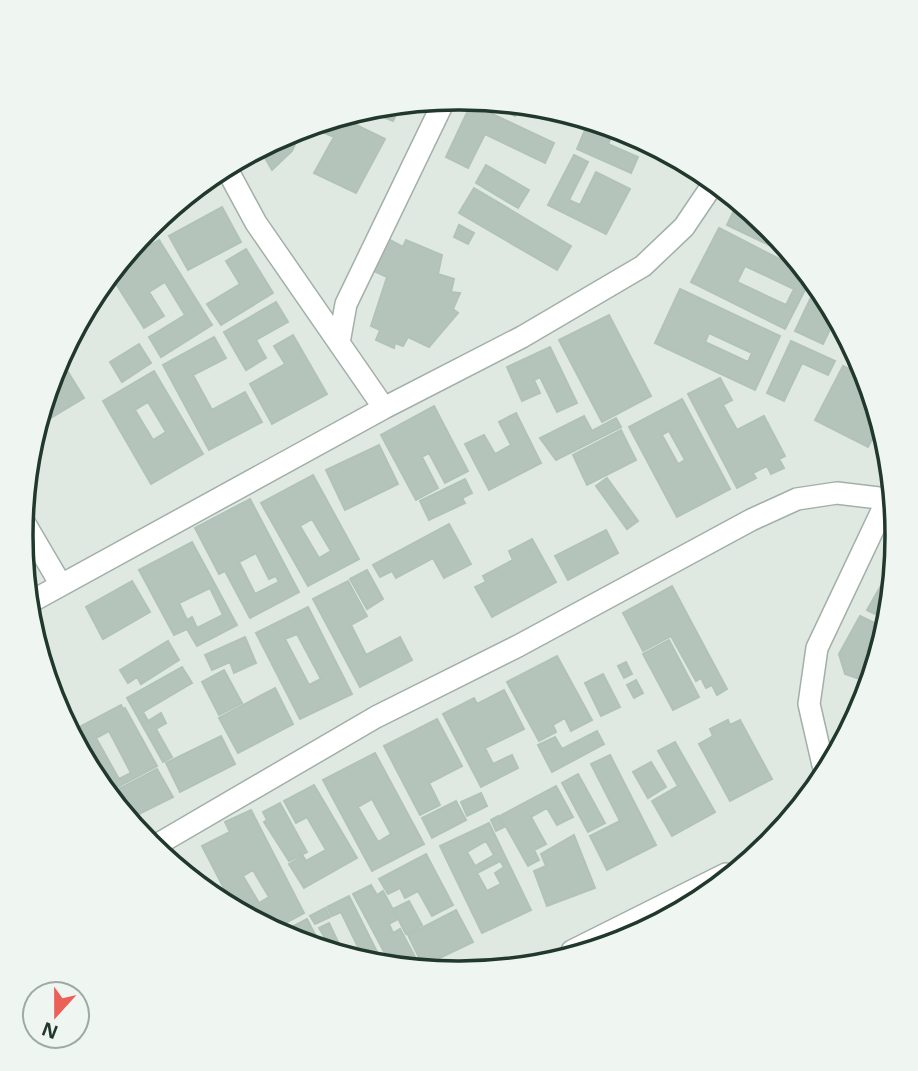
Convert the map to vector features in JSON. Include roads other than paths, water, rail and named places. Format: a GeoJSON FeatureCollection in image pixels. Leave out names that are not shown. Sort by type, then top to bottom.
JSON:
{"type":"FeatureCollection","features":[{"type":"Feature","properties":{"kind":"street"},"geometry":{"type":"LineString","coordinates":[[339,343],[346,304],[439,111]]}},
{"type":"Feature","properties":{"kind":"street"},"geometry":{"type":"LineString","coordinates":[[231,176],[256,223],[384,408]]}},
{"type":"Feature","properties":{"kind":"street"},"geometry":{"type":"LineString","coordinates":[[38,598],[384,408],[522,337],[643,266],[684,227],[708,191]]}},
{"type":"Feature","properties":{"kind":"street"},"geometry":{"type":"LineString","coordinates":[[163,841],[376,717],[518,646],[751,520],[797,499],[837,493],[883,497]]}},
{"type":"Feature","properties":{"kind":"street"},"geometry":{"type":"LineString","coordinates":[[821,759],[809,704],[817,648],[884,507]]}},
{"type":"Feature","properties":{"kind":"street"},"geometry":{"type":"LineString","coordinates":[[33,537],[61,585]]}},
{"type":"Feature","properties":{"kind":"street"},"geometry":{"type":"LineString","coordinates":[[596,939],[696,889]]}}]}
